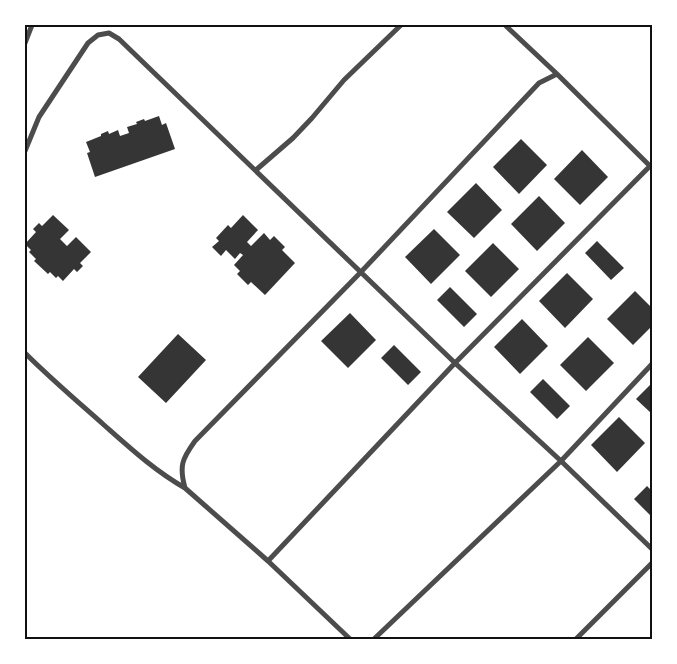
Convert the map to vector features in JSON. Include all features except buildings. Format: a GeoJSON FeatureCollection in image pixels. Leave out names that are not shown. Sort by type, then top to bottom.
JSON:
{"type":"FeatureCollection","features":[{"type":"Feature","properties":{"kind":"street"},"geometry":{"type":"LineString","coordinates":[[25,42],[32,25]]}},
{"type":"Feature","properties":{"kind":"street"},"geometry":{"type":"LineString","coordinates":[[256,170],[293,138],[344,80],[401,25]]}},
{"type":"Feature","properties":{"kind":"street"},"geometry":{"type":"LineString","coordinates":[[268,561],[455,363],[651,167],[506,25]]}},
{"type":"Feature","properties":{"kind":"street"},"geometry":{"type":"LineString","coordinates":[[25,151],[39,117],[88,43],[98,35],[109,33],[119,39],[360,273],[652,549]]}},
{"type":"Feature","properties":{"kind":"street"},"geometry":{"type":"LineString","coordinates":[[185,488],[181,473],[184,457],[195,441],[360,273],[539,83],[557,74]]}},
{"type":"Feature","properties":{"kind":"street"},"geometry":{"type":"LineString","coordinates":[[25,353],[146,462],[185,488],[268,561],[350,639]]}},
{"type":"Feature","properties":{"kind":"street"},"geometry":{"type":"LineString","coordinates":[[374,639],[561,461],[652,364]]}},
{"type":"Feature","properties":{"kind":"street"},"geometry":{"type":"LineString","coordinates":[[576,639],[652,564]]}}]}
